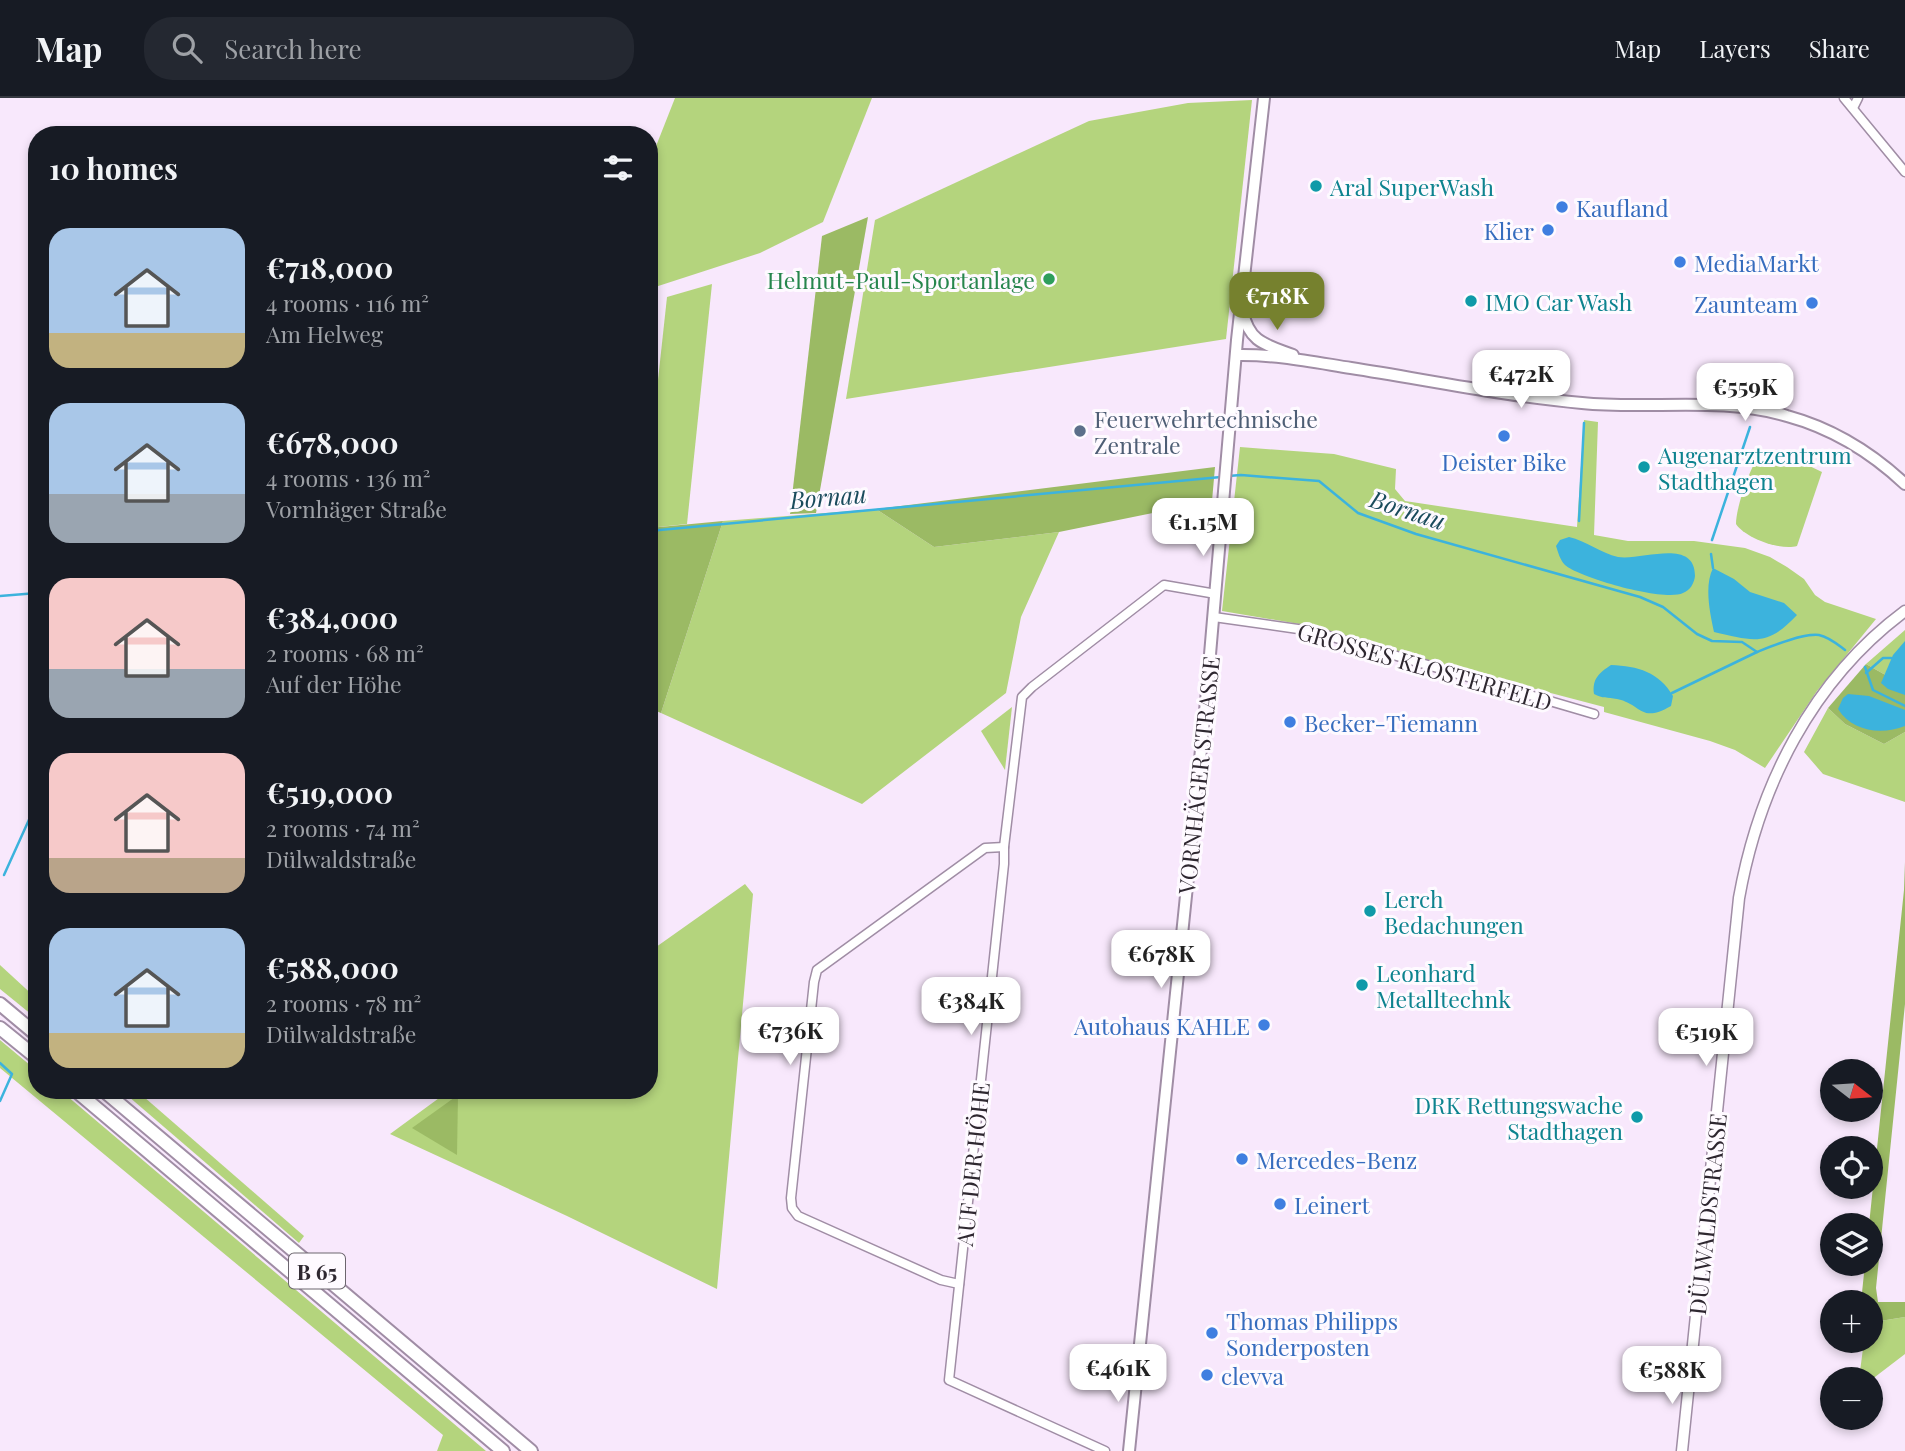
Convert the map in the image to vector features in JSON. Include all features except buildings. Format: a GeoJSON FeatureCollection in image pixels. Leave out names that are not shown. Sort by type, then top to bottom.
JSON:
{"type":"FeatureCollection","features":[{"type":"Feature","properties":{"kind":"highway"},"geometry":{"type":"LineString","coordinates":[[0,1004],[28,1027]]}},
{"type":"Feature","properties":{"kind":"highway"},"geometry":{"type":"LineString","coordinates":[[0,1028],[28,1051]]}},
{"type":"Feature","properties":{"kind":"highway","name":"B 65"},"geometry":{"type":"LineString","coordinates":[[86,1099],[503,1451]]}},
{"type":"Feature","properties":{"kind":"highway","name":"B 65"},"geometry":{"type":"LineString","coordinates":[[114,1099],[531,1451]]}},
{"type":"Feature","properties":{"kind":"main road","name":"VORNHÄGER STRASSE"},"geometry":{"type":"LineString","coordinates":[[1129,1451],[1214,617],[1241,303],[1264,98]]}},
{"type":"Feature","properties":{"kind":"main road"},"geometry":{"type":"LineString","coordinates":[[1241,303],[1245,324],[1260,343],[1310,362]]}},
{"type":"Feature","properties":{"kind":"main road"},"geometry":{"type":"LineString","coordinates":[[1236,355],[1310,362],[1580,403],[1724,405],[1760,409],[1805,422],[1841,438],[1867,453],[1905,484]]}},
{"type":"Feature","properties":{"kind":"street"},"geometry":{"type":"LineString","coordinates":[[1844,98],[1905,172]]}},
{"type":"Feature","properties":{"kind":"street"},"geometry":{"type":"LineString","coordinates":[[1853,108],[1858,98]]}},
{"type":"Feature","properties":{"kind":"street","name":"AUF DER HÖHE"},"geometry":{"type":"LineString","coordinates":[[1105,1451],[949,1380],[1022,697],[1164,585],[1216,594]]}},
{"type":"Feature","properties":{"kind":"street","name":"DÜLWALDSTRASSE"},"geometry":{"type":"LineString","coordinates":[[1682,1451],[1745,861],[1772,782],[1806,718],[1826,689],[1854,657],[1905,611]]}},
{"type":"Feature","properties":{"kind":"street","name":"GROSSES KLOSTERFELD"},"geometry":{"type":"LineString","coordinates":[[1214,617],[1312,631],[1594,714]]}},
{"type":"Feature","properties":{"kind":"street"},"geometry":{"type":"LineString","coordinates":[[959,1284],[941,1280],[799,1216],[792,1208],[791,1198],[817,970],[985,848],[1004,847]]}},
{"type":"Feature","properties":{"kind":"green space"},"geometry":{"type":"Polygon","coordinates":[[[675,98],[872,98],[823,222],[760,253],[658,286],[658,141],[675,98]]]}},
{"type":"Feature","properties":{"kind":"green space","name":"Helmut-Paul-Sportanlage"},"geometry":{"type":"Polygon","coordinates":[[[1252,100],[1226,339],[846,399],[875,220],[1089,121],[1188,103],[1252,100]]]}},
{"type":"Feature","properties":{"kind":"green space"},"geometry":{"type":"Polygon","coordinates":[[[868,217],[816,513],[790,514],[822,236],[868,217]]]}},
{"type":"Feature","properties":{"kind":"green space"},"geometry":{"type":"Polygon","coordinates":[[[712,284],[687,524],[658,527],[658,380],[667,297],[712,284]]]}},
{"type":"Feature","properties":{"kind":"green space"},"geometry":{"type":"Polygon","coordinates":[[[1584,420],[1598,422],[1594,535],[1628,541],[1694,541],[1745,548],[1770,557],[1787,567],[1804,579],[1815,595],[1825,602],[1876,619],[1817,691],[1765,768],[1735,750],[1604,712],[1604,707],[1305,625],[1222,611],[1240,447],[1334,454],[1396,469],[1395,489],[1405,501],[1577,527],[1584,420]]]}},
{"type":"Feature","properties":{"kind":"green space"},"geometry":{"type":"Polygon","coordinates":[[[1762,450],[1799,461],[1822,472],[1797,546],[1782,547],[1764,542],[1747,534],[1736,524],[1745,486],[1762,450]]]}},
{"type":"Feature","properties":{"kind":"green space"},"geometry":{"type":"Polygon","coordinates":[[[1215,467],[1212,501],[1059,532],[934,547],[876,509],[1215,467]]]}},
{"type":"Feature","properties":{"kind":"green space"},"geometry":{"type":"Polygon","coordinates":[[[876,509],[934,547],[1059,532],[1021,617],[1006,693],[862,804],[661,713],[723,521],[876,509]]]}},
{"type":"Feature","properties":{"kind":"green space"},"geometry":{"type":"Polygon","coordinates":[[[723,521],[661,713],[658,712],[658,527],[723,521]]]}},
{"type":"Feature","properties":{"kind":"green space"},"geometry":{"type":"Polygon","coordinates":[[[1905,630],[1905,686],[1866,664],[1905,630]]]}},
{"type":"Feature","properties":{"kind":"green space"},"geometry":{"type":"Polygon","coordinates":[[[1866,664],[1905,686],[1905,732],[1884,744],[1845,724],[1828,708],[1866,664]]]}},
{"type":"Feature","properties":{"kind":"green space"},"geometry":{"type":"Polygon","coordinates":[[[1012,707],[1005,770],[981,731],[1012,707]]]}},
{"type":"Feature","properties":{"kind":"green space"},"geometry":{"type":"Polygon","coordinates":[[[1828,708],[1845,724],[1884,744],[1905,732],[1905,802],[1823,774],[1804,752],[1828,708]]]}},
{"type":"Feature","properties":{"kind":"green space"},"geometry":{"type":"Polygon","coordinates":[[[1905,862],[1905,1004],[1883,1219],[1883,1213],[1870,1213],[1872,1199],[1883,1199],[1883,1136],[1878,1136],[1880,1122],[1883,1122],[1883,1091],[1905,862]]]}},
{"type":"Feature","properties":{"kind":"green space"},"geometry":{"type":"Polygon","coordinates":[[[745,884],[753,894],[717,1289],[390,1134],[438,1099],[658,1099],[658,946],[745,884]]]}},
{"type":"Feature","properties":{"kind":"green space"},"geometry":{"type":"Polygon","coordinates":[[[0,965],[28,991],[28,1012],[0,989],[0,965]]]}},
{"type":"Feature","properties":{"kind":"green space"},"geometry":{"type":"Polygon","coordinates":[[[0,1040],[28,1063],[28,1091],[0,1068],[0,1040]]]}},
{"type":"Feature","properties":{"kind":"green space"},"geometry":{"type":"Polygon","coordinates":[[[37,1099],[71,1099],[486,1451],[437,1451],[443,1435],[37,1099]]]}},
{"type":"Feature","properties":{"kind":"green space"},"geometry":{"type":"Polygon","coordinates":[[[131,1099],[146,1099],[304,1236],[299,1243],[131,1099]]]}},
{"type":"Feature","properties":{"kind":"green space"},"geometry":{"type":"Polygon","coordinates":[[[452,1099],[458,1099],[457,1155],[412,1128],[452,1099]]]}},
{"type":"Feature","properties":{"kind":"green space"},"geometry":{"type":"Polygon","coordinates":[[[1864,1276],[1877,1276],[1876,1290],[1862,1290],[1864,1276]]]}},
{"type":"Feature","properties":{"kind":"green space"},"geometry":{"type":"Polygon","coordinates":[[[1883,1302],[1905,1302],[1905,1317],[1883,1321],[1883,1302]]]}},
{"type":"Feature","properties":{"kind":"green space"},"geometry":{"type":"Polygon","coordinates":[[[1905,1317],[1905,1354],[1883,1371],[1883,1367],[1861,1367],[1862,1353],[1883,1353],[1883,1321],[1905,1317]]]}},
{"type":"Feature","properties":{"kind":"water"},"geometry":{"type":"Polygon","coordinates":[[[1569,537],[1618,557],[1665,553],[1686,557],[1693,564],[1694,582],[1683,593],[1673,595],[1641,592],[1587,576],[1565,565],[1560,558],[1556,546],[1560,540],[1569,537]]]}},
{"type":"Feature","properties":{"kind":"water"},"geometry":{"type":"Polygon","coordinates":[[[1713,568],[1734,579],[1750,592],[1784,603],[1797,615],[1777,632],[1759,639],[1714,632],[1708,591],[1713,568]]]}},
{"type":"Feature","properties":{"kind":"water"},"geometry":{"type":"Polygon","coordinates":[[[1905,641],[1905,695],[1888,689],[1881,683],[1893,655],[1905,641]]]}},
{"type":"Feature","properties":{"kind":"water"},"geometry":{"type":"Polygon","coordinates":[[[1611,665],[1639,669],[1654,676],[1673,696],[1671,706],[1647,713],[1625,701],[1594,694],[1597,677],[1611,665]]]}},
{"type":"Feature","properties":{"kind":"water"},"geometry":{"type":"Polygon","coordinates":[[[1848,694],[1869,696],[1905,710],[1905,726],[1877,731],[1851,723],[1838,709],[1848,694]]]}},
{"type":"Feature","properties":{"kind":"waterway"},"geometry":{"type":"LineString","coordinates":[[1579,521],[1584,423]]}},
{"type":"Feature","properties":{"kind":"waterway"},"geometry":{"type":"LineString","coordinates":[[1712,540],[1750,427]]}},
{"type":"Feature","properties":{"kind":"waterway","name":"Bornau"},"geometry":{"type":"LineString","coordinates":[[1228,476],[1319,481],[1358,513],[1416,534],[1640,597],[1663,607],[1697,634],[1712,641],[1742,642],[1757,652],[1796,638],[1819,635],[1845,650]]}},
{"type":"Feature","properties":{"kind":"waterway","name":"Bornau"},"geometry":{"type":"LineString","coordinates":[[658,530],[1221,477]]}},
{"type":"Feature","properties":{"kind":"waterway"},"geometry":{"type":"LineString","coordinates":[[1711,554],[1713,568]]}},
{"type":"Feature","properties":{"kind":"waterway","name":"Bornau"},"geometry":{"type":"LineString","coordinates":[[0,596],[28,594]]}},
{"type":"Feature","properties":{"kind":"waterway"},"geometry":{"type":"LineString","coordinates":[[1672,693],[1757,652]]}},
{"type":"Feature","properties":{"kind":"waterway"},"geometry":{"type":"LineString","coordinates":[[1866,673],[1883,658],[1891,658]]}},
{"type":"Feature","properties":{"kind":"waterway","name":"Bornau"},"geometry":{"type":"LineString","coordinates":[[1865,667],[1873,690],[1905,706]]}},
{"type":"Feature","properties":{"kind":"waterway"},"geometry":{"type":"LineString","coordinates":[[4,875],[28,822]]}},
{"type":"Feature","properties":{"kind":"waterway"},"geometry":{"type":"LineString","coordinates":[[0,1063],[12,1074],[0,1101]]}},
{"type":"Feature","properties":{"kind":"place","name":"Aral SuperWash"},"geometry":{"type":"Point","coordinates":[1316,186]}},
{"type":"Feature","properties":{"kind":"place","name":"Kaufland"},"geometry":{"type":"Point","coordinates":[1562,207]}},
{"type":"Feature","properties":{"kind":"place","name":"Klier"},"geometry":{"type":"Point","coordinates":[1548,230]}},
{"type":"Feature","properties":{"kind":"place","name":"MediaMarkt"},"geometry":{"type":"Point","coordinates":[1680,262]}},
{"type":"Feature","properties":{"kind":"place","name":"Helmut-Paul-Sportanlage"},"geometry":{"type":"Point","coordinates":[1049,279]}},
{"type":"Feature","properties":{"kind":"place","name":"IMO Car Wash"},"geometry":{"type":"Point","coordinates":[1471,301]}},
{"type":"Feature","properties":{"kind":"place","name":"Zaunteam"},"geometry":{"type":"Point","coordinates":[1812,303]}},
{"type":"Feature","properties":{"kind":"place","name":"Feuerwehrtechnische Zentrale"},"geometry":{"type":"Point","coordinates":[1080,431]}},
{"type":"Feature","properties":{"kind":"place","name":"Deister Bike"},"geometry":{"type":"Point","coordinates":[1504,436]}},
{"type":"Feature","properties":{"kind":"place","name":"Augenarztzentrum Stadthagen"},"geometry":{"type":"Point","coordinates":[1644,467]}},
{"type":"Feature","properties":{"kind":"place","name":"Becker-Tiemann"},"geometry":{"type":"Point","coordinates":[1290,722]}},
{"type":"Feature","properties":{"kind":"place","name":"Lerch Bedachungen"},"geometry":{"type":"Point","coordinates":[1370,911]}},
{"type":"Feature","properties":{"kind":"place","name":"Leonhard Metalltechnk"},"geometry":{"type":"Point","coordinates":[1362,985]}},
{"type":"Feature","properties":{"kind":"place","name":"Autohaus KAHLE"},"geometry":{"type":"Point","coordinates":[1264,1025]}},
{"type":"Feature","properties":{"kind":"place","name":"DRK Rettungswache Stadthagen"},"geometry":{"type":"Point","coordinates":[1637,1117]}},
{"type":"Feature","properties":{"kind":"place","name":"Mercedes-Benz"},"geometry":{"type":"Point","coordinates":[1242,1159]}},
{"type":"Feature","properties":{"kind":"place","name":"Leinert"},"geometry":{"type":"Point","coordinates":[1280,1204]}},
{"type":"Feature","properties":{"kind":"place","name":"Thomas Philipps Sonderposten"},"geometry":{"type":"Point","coordinates":[1212,1333]}},
{"type":"Feature","properties":{"kind":"place","name":"clevva"},"geometry":{"type":"Point","coordinates":[1207,1375]}}]}
